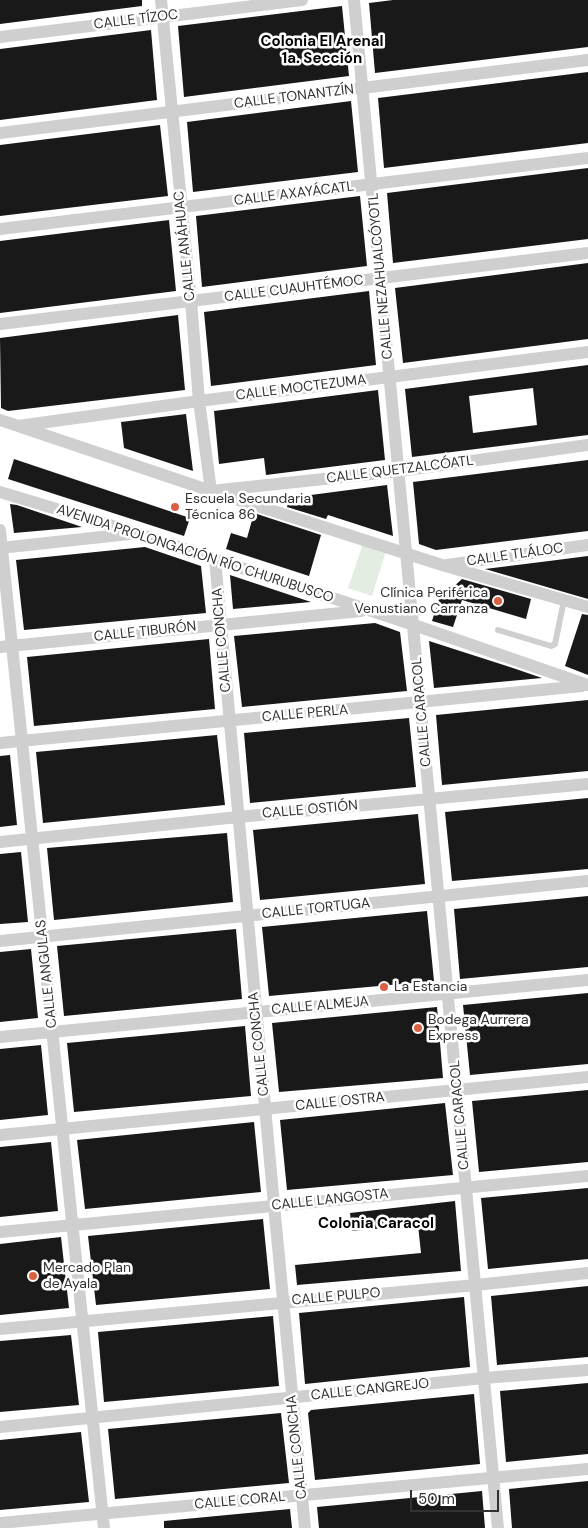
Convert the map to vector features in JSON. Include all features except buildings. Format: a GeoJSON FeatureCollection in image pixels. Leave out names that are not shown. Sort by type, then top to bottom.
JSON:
{"type":"FeatureCollection","features":[{"type":"Feature","properties":{"kind":"street","name":"CALLE ANÁHUAC"},"geometry":{"type":"LineString","coordinates":[[161,0],[199,401],[211,491]]}},
{"type":"Feature","properties":{"kind":"street","name":"CALLE TÍZOC"},"geometry":{"type":"LineString","coordinates":[[0,36],[302,0]]}},
{"type":"Feature","properties":{"kind":"street","name":"CALLE NEZAHUALCÓYOTL"},"geometry":{"type":"LineString","coordinates":[[354,0],[407,553]]}},
{"type":"Feature","properties":{"kind":"street","name":"CALLE TONANTZÍN"},"geometry":{"type":"LineString","coordinates":[[0,133],[588,60]]}},
{"type":"Feature","properties":{"kind":"street","name":"CALLE AXAYÁCATL"},"geometry":{"type":"LineString","coordinates":[[0,229],[588,158]]}},
{"type":"Feature","properties":{"kind":"street","name":"CALLE CUAUHTÉMOC"},"geometry":{"type":"LineString","coordinates":[[0,324],[588,253]]}},
{"type":"Feature","properties":{"kind":"street","name":"CALLE MOCTEZUMA"},"geometry":{"type":"LineString","coordinates":[[15,426],[588,352]]}},
{"type":"Feature","properties":{"kind":"street"},"geometry":{"type":"LineString","coordinates":[[0,420],[211,491],[442,565],[588,607]]}},
{"type":"Feature","properties":{"kind":"street","name":"CALLE QUETZALCÓATL"},"geometry":{"type":"LineString","coordinates":[[211,491],[398,471],[588,444]]}},
{"type":"Feature","properties":{"kind":"street","name":"AVENIDA PROLONGACIÓN RÍO CHURUBUSCO"},"geometry":{"type":"LineString","coordinates":[[0,492],[136,533],[588,685]]}},
{"type":"Feature","properties":{"kind":"street","name":"CALLE ANGULAS"},"geometry":{"type":"LineString","coordinates":[[0,530],[6,646],[21,741],[43,937],[104,1528]]}},
{"type":"Feature","properties":{"kind":"street"},"geometry":{"type":"LineString","coordinates":[[1,548],[136,533]]}},
{"type":"Feature","properties":{"kind":"street","name":"CALLE TLÁLOC"},"geometry":{"type":"LineString","coordinates":[[442,565],[588,545]]}},
{"type":"Feature","properties":{"kind":"street","name":"CALLE CARACOL"},"geometry":{"type":"LineString","coordinates":[[407,553],[498,1528]]}},
{"type":"Feature","properties":{"kind":"street","name":"CALLE CONCHA"},"geometry":{"type":"LineString","coordinates":[[215,559],[305,1528]]}},
{"type":"Feature","properties":{"kind":"street","name":"CALLE TIBURÓN"},"geometry":{"type":"LineString","coordinates":[[6,646],[367,610]]}},
{"type":"Feature","properties":{"kind":"street","name":"CALLE PERLA"},"geometry":{"type":"LineString","coordinates":[[0,743],[421,703],[588,685]]}},
{"type":"Feature","properties":{"kind":"street","name":"CALLE OSTIÓN"},"geometry":{"type":"LineString","coordinates":[[0,842],[238,817],[588,784]]}},
{"type":"Feature","properties":{"kind":"street","name":"CALLE TORTUGA"},"geometry":{"type":"LineString","coordinates":[[0,940],[588,882]]}},
{"type":"Feature","properties":{"kind":"street","name":"CALLE ALMEJA"},"geometry":{"type":"LineString","coordinates":[[0,1037],[588,980]]}},
{"type":"Feature","properties":{"kind":"street","name":"CALLE OSTRA"},"geometry":{"type":"LineString","coordinates":[[0,1135],[588,1077]]}},
{"type":"Feature","properties":{"kind":"street","name":"CALLE LANGOSTA"},"geometry":{"type":"LineString","coordinates":[[0,1232],[466,1186],[588,1176]]}},
{"type":"Feature","properties":{"kind":"street","name":"CALLE PULPO"},"geometry":{"type":"LineString","coordinates":[[0,1329],[83,1323],[588,1273]]}},
{"type":"Feature","properties":{"kind":"street","name":"CALLE CANGREJO"},"geometry":{"type":"LineString","coordinates":[[0,1427],[484,1378],[588,1370]]}},
{"type":"Feature","properties":{"kind":"street","name":"CALLE CORAL"},"geometry":{"type":"LineString","coordinates":[[0,1523],[588,1470]]}},
{"type":"Feature","properties":{"kind":"lane"},"geometry":{"type":"LineString","coordinates":[[498,630],[550,646],[554,644],[564,600]]}},
{"type":"Feature","properties":{"kind":"shaded area"},"geometry":{"type":"Polygon","coordinates":[[[363,544],[386,551],[372,596],[348,588],[363,544]]]}},
{"type":"Feature","properties":{"kind":"place","name":"Escuela Secundaria Técnica 86"},"geometry":{"type":"Point","coordinates":[175,507]}},
{"type":"Feature","properties":{"kind":"place","name":"Clínica Periférica Venustiano Carranza"},"geometry":{"type":"Point","coordinates":[498,601]}},
{"type":"Feature","properties":{"kind":"place","name":"La Estancia"},"geometry":{"type":"Point","coordinates":[384,987]}},
{"type":"Feature","properties":{"kind":"place","name":"Bodega Aurrera Express"},"geometry":{"type":"Point","coordinates":[418,1028]}},
{"type":"Feature","properties":{"kind":"place","name":"Mercado Plan de Ayala"},"geometry":{"type":"Point","coordinates":[33,1276]}},
{"type":"Feature","properties":{"kind":"district","name":"Colonia El Arenal 1a. Sección"},"geometry":{"type":"Point","coordinates":[322,50]}},
{"type":"Feature","properties":{"kind":"district","name":"Colonia Caracol"},"geometry":{"type":"Point","coordinates":[376,1224]}}]}
